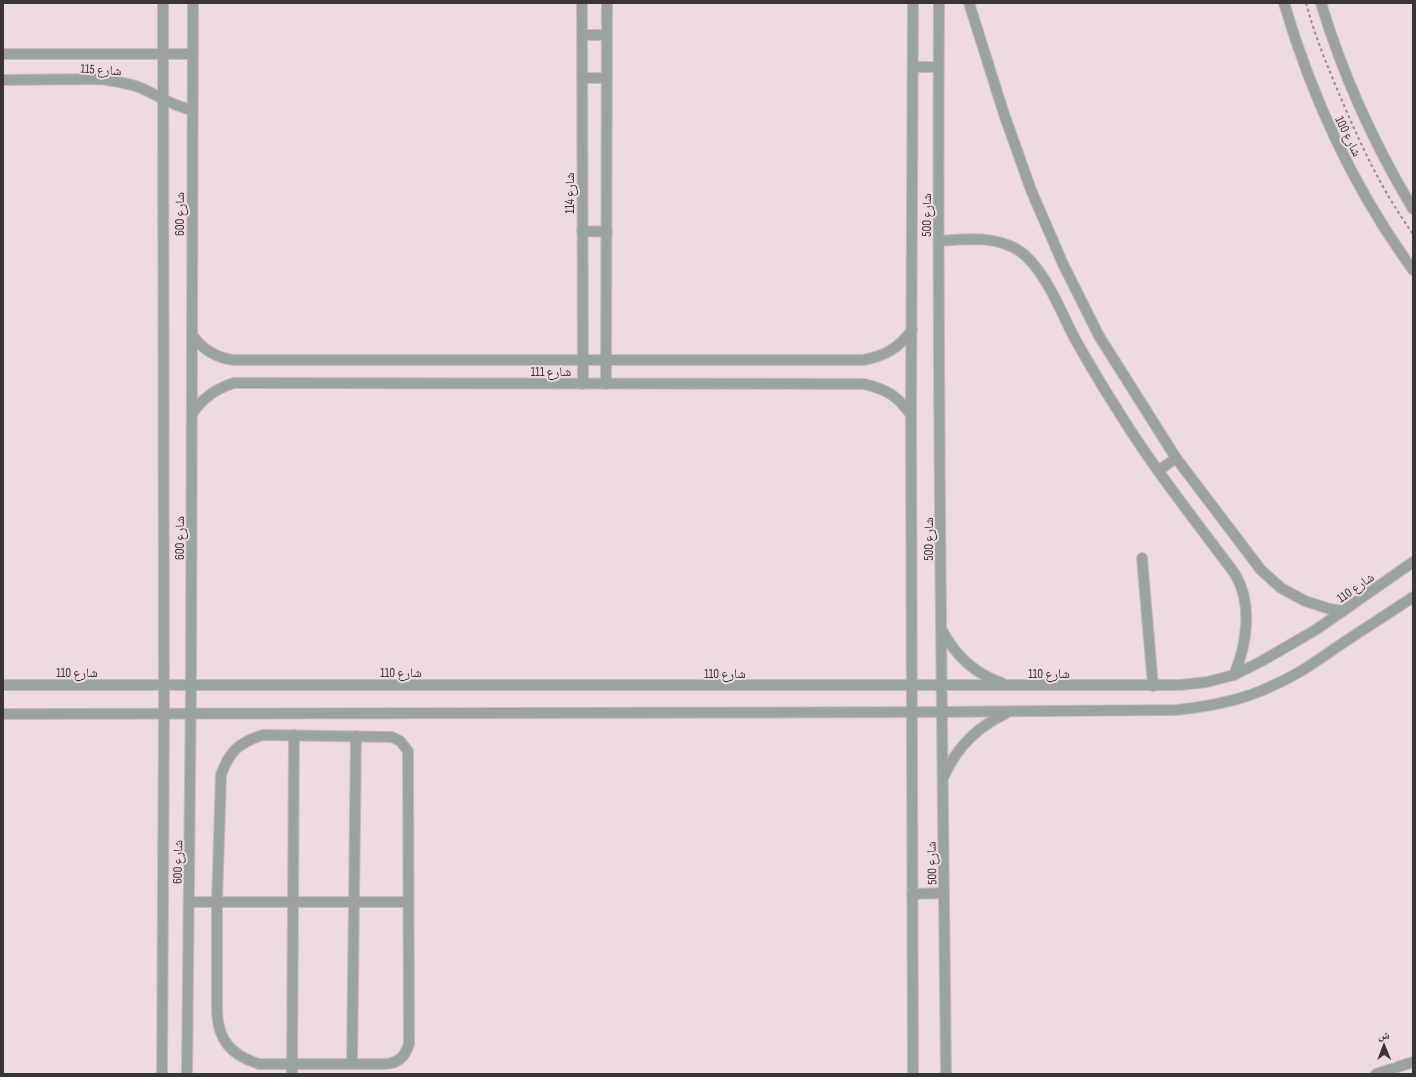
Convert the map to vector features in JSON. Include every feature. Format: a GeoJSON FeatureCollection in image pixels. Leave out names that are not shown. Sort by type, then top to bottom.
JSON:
{"type":"FeatureCollection","features":[{"type":"Feature","properties":{"kind":"street","name":"شارع 600"},"geometry":{"type":"LineString","coordinates":[[162,1074],[164,714],[163,3]]}},
{"type":"Feature","properties":{"kind":"street","name":"شارع 600"},"geometry":{"type":"LineString","coordinates":[[188,1074],[191,714],[193,3]]}},
{"type":"Feature","properties":{"kind":"street","name":"شارع 114"},"geometry":{"type":"LineString","coordinates":[[582,3],[583,384]]}},
{"type":"Feature","properties":{"kind":"street"},"geometry":{"type":"LineString","coordinates":[[606,384],[607,3]]}},
{"type":"Feature","properties":{"kind":"street","name":"شارع 500"},"geometry":{"type":"LineString","coordinates":[[913,3],[913,1074]]}},
{"type":"Feature","properties":{"kind":"street","name":"شارع 500"},"geometry":{"type":"LineString","coordinates":[[939,3],[938,67],[941,628],[946,1074]]}},
{"type":"Feature","properties":{"kind":"street"},"geometry":{"type":"LineString","coordinates":[[969,3],[1017,152],[1031,190],[1063,264],[1099,336],[1176,458],[1252,560],[1271,580],[1287,592],[1305,601],[1330,609],[1343,611]]}},
{"type":"Feature","properties":{"kind":"street","name":"شارع 100"},"geometry":{"type":"LineString","coordinates":[[1284,3],[1308,75],[1340,149],[1372,208],[1413,270]]}},
{"type":"Feature","properties":{"kind":"street","name":"شارع 100"},"geometry":{"type":"LineString","coordinates":[[1321,3],[1338,54],[1364,118],[1393,175],[1413,209]]}},
{"type":"Feature","properties":{"kind":"street"},"geometry":{"type":"LineString","coordinates":[[582,35],[607,35]]}},
{"type":"Feature","properties":{"kind":"street","name":"شارع 115"},"geometry":{"type":"LineString","coordinates":[[3,54],[193,54]]}},
{"type":"Feature","properties":{"kind":"street"},"geometry":{"type":"LineString","coordinates":[[913,67],[938,67]]}},
{"type":"Feature","properties":{"kind":"street"},"geometry":{"type":"LineString","coordinates":[[582,78],[607,78]]}},
{"type":"Feature","properties":{"kind":"street","name":"شارع 115"},"geometry":{"type":"LineString","coordinates":[[3,80],[101,79],[114,81],[140,88],[172,104],[192,110]]}},
{"type":"Feature","properties":{"kind":"street"},"geometry":{"type":"LineString","coordinates":[[582,231],[607,232]]}},
{"type":"Feature","properties":{"kind":"street"},"geometry":{"type":"LineString","coordinates":[[939,241],[966,239],[994,241],[1008,245],[1031,260],[1040,271],[1095,373],[1136,439],[1241,584],[1244,600],[1246,631],[1240,662],[1234,675]]}},
{"type":"Feature","properties":{"kind":"street","name":"شارع 111"},"geometry":{"type":"LineString","coordinates":[[192,335],[198,343],[210,353],[224,359],[234,360],[863,360],[886,354],[896,348],[905,340],[912,330]]}},
{"type":"Feature","properties":{"kind":"street","name":"شارع 111"},"geometry":{"type":"LineString","coordinates":[[192,414],[205,397],[223,386],[234,383],[864,384],[886,391],[896,397],[905,405],[912,415]]}},
{"type":"Feature","properties":{"kind":"street"},"geometry":{"type":"LineString","coordinates":[[1158,471],[1176,458]]}},
{"type":"Feature","properties":{"kind":"street"},"geometry":{"type":"LineString","coordinates":[[1142,558],[1153,686]]}},
{"type":"Feature","properties":{"kind":"street","name":"شارع 110"},"geometry":{"type":"LineString","coordinates":[[3,685],[1180,685],[1200,683],[1234,675],[1290,646],[1413,562]]}},
{"type":"Feature","properties":{"kind":"street"},"geometry":{"type":"LineString","coordinates":[[3,714],[912,713],[1178,710],[1227,702],[1268,688],[1296,674],[1413,597]]}},
{"type":"Feature","properties":{"kind":"street"},"geometry":{"type":"LineString","coordinates":[[941,628],[953,649],[970,666],[989,678],[1011,686]]}},
{"type":"Feature","properties":{"kind":"street"},"geometry":{"type":"LineString","coordinates":[[943,780],[952,760],[968,738],[994,719],[1009,712]]}},
{"type":"Feature","properties":{"kind":"street"},"geometry":{"type":"LineString","coordinates":[[263,735],[356,736],[396,738],[404,744],[408,751],[408,1049],[402,1057],[394,1063],[352,1064],[292,1069],[259,1064],[236,1054],[220,1033],[217,1021],[221,775],[231,753],[240,745],[263,735]]}},
{"type":"Feature","properties":{"kind":"street"},"geometry":{"type":"LineString","coordinates":[[292,1069],[294,735]]}},
{"type":"Feature","properties":{"kind":"street"},"geometry":{"type":"LineString","coordinates":[[352,1064],[356,736]]}},
{"type":"Feature","properties":{"kind":"street"},"geometry":{"type":"LineString","coordinates":[[912,894],[944,893]]}},
{"type":"Feature","properties":{"kind":"street"},"geometry":{"type":"LineString","coordinates":[[189,902],[408,902]]}},
{"type":"Feature","properties":{"kind":"street"},"geometry":{"type":"LineString","coordinates":[[1376,1074],[1413,1062]]}}]}
